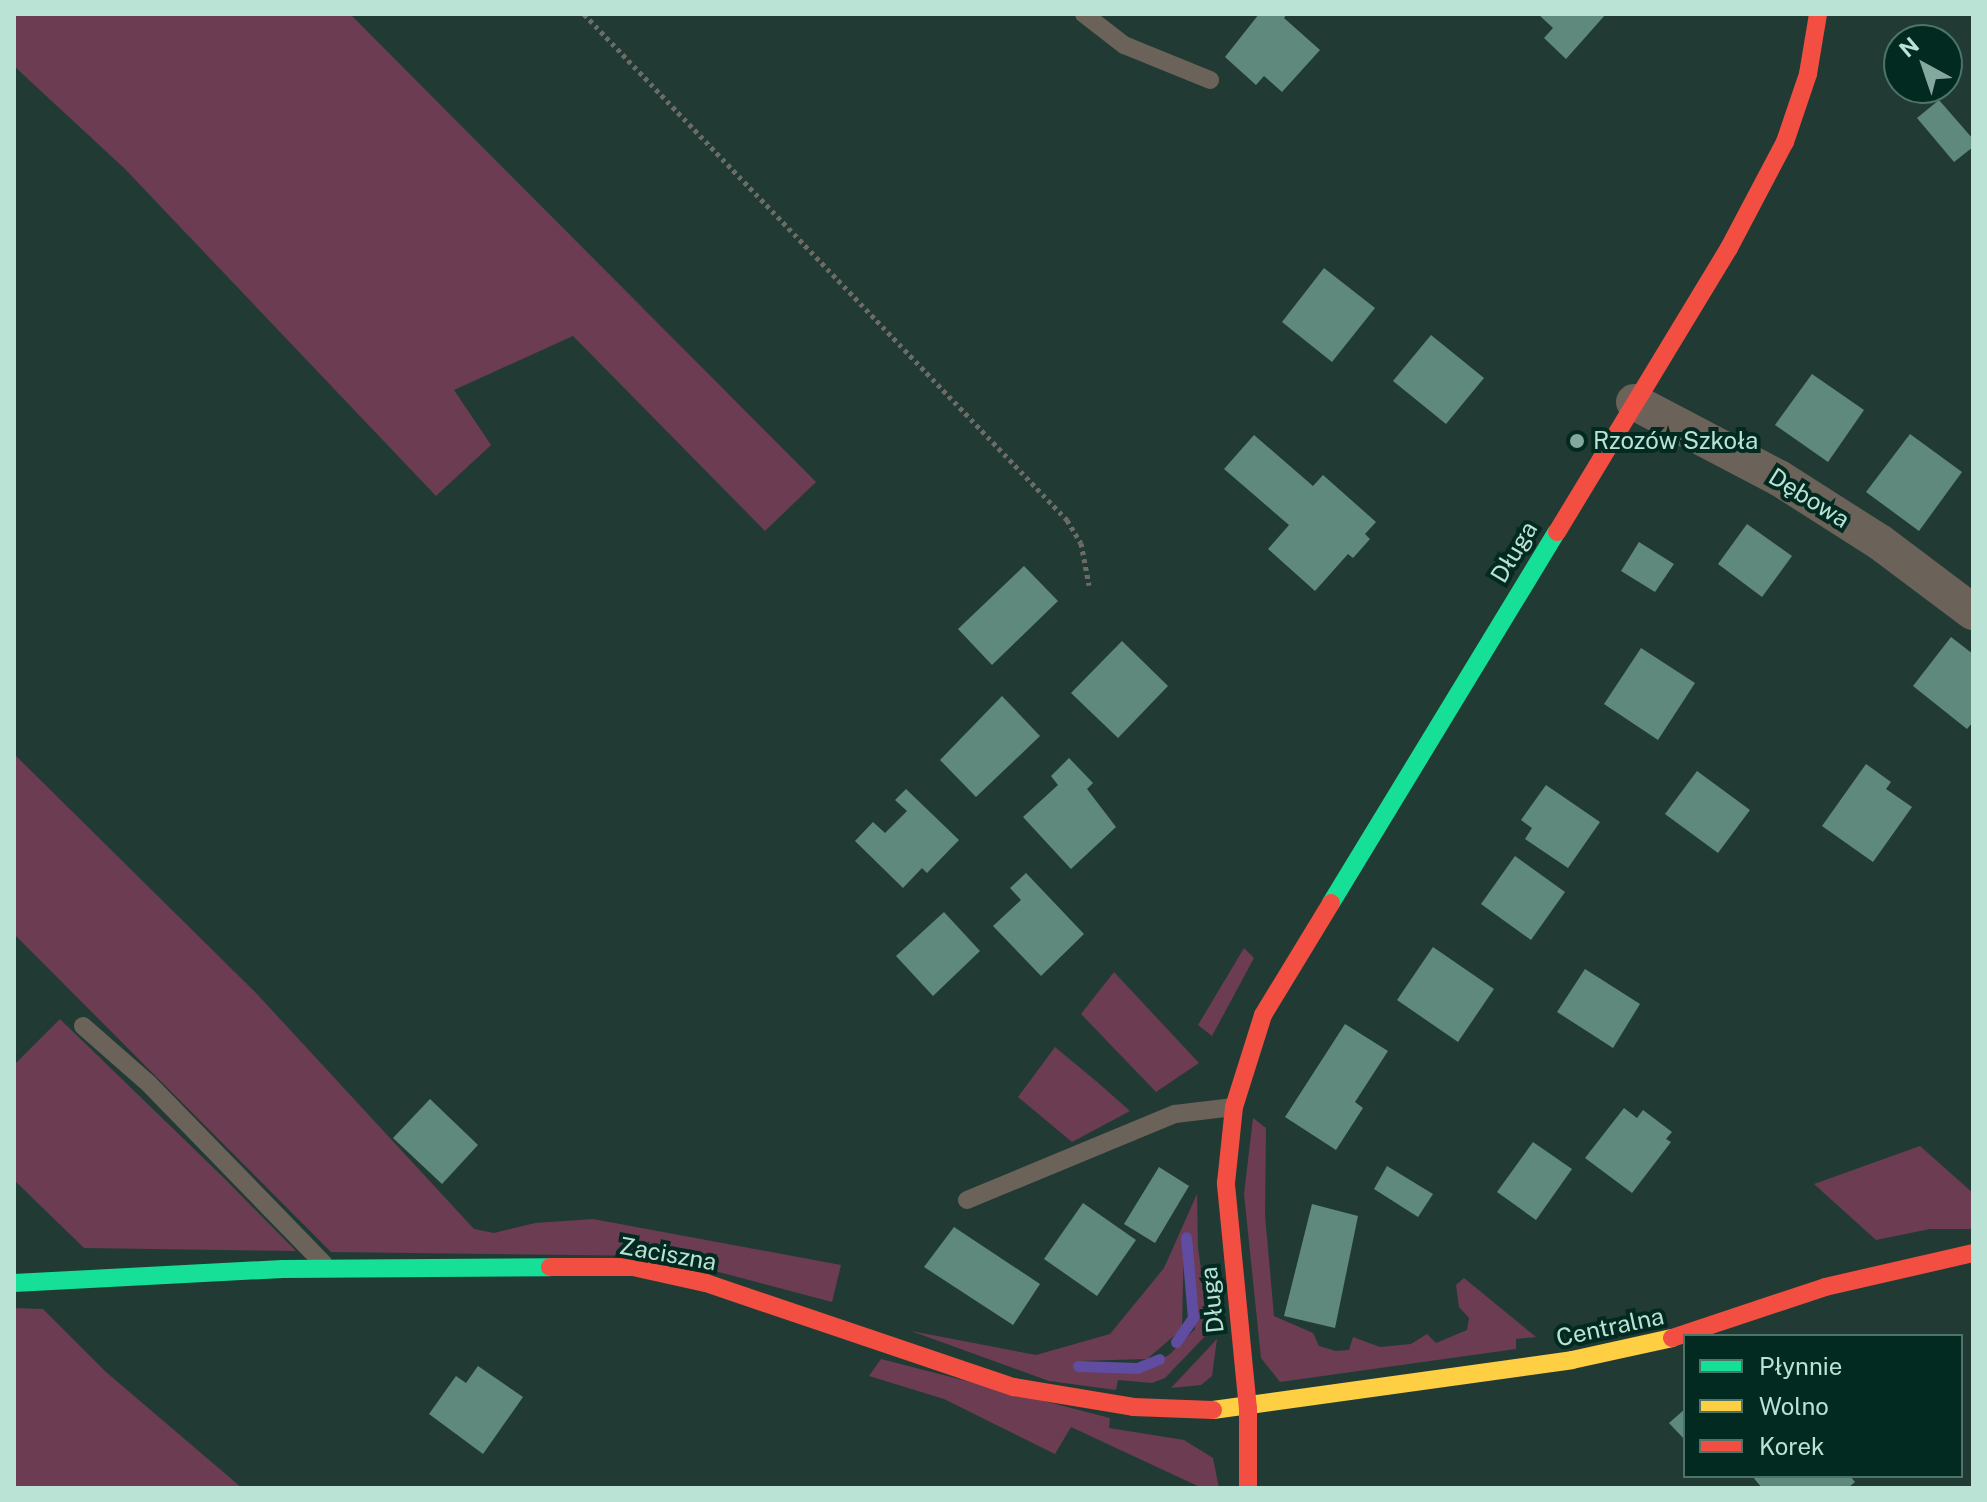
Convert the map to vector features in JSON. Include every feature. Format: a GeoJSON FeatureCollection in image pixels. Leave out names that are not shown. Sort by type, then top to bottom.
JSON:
{"type":"FeatureCollection","features":[{"type":"Feature","properties":{"kind":"street","name":"Długa"},"geometry":{"type":"LineString","coordinates":[[1248,1488],[1248,1409],[1227,1199],[1234,1107],[1263,1015],[1729,248],[1785,142],[1808,74],[1818,14]]}},
{"type":"Feature","properties":{"kind":"street","name":"Dębowa"},"geometry":{"type":"LineString","coordinates":[[1634,402],[1779,478],[1881,543],[1973,612]]}},
{"type":"Feature","properties":{"kind":"street","name":"Centralna"},"geometry":{"type":"LineString","coordinates":[[1689,1334],[1825,1287],[1973,1253]]}},
{"type":"Feature","properties":{"kind":"street","name":"Zaciszna"},"geometry":{"type":"LineString","coordinates":[[14,1283],[328,1269],[633,1267],[706,1283],[1014,1387],[1157,1410],[1248,1409]]}},
{"type":"Feature","properties":{"kind":"street","name":"Centralna"},"geometry":{"type":"LineString","coordinates":[[1248,1409],[1572,1360],[1683,1335]]}},
{"type":"Feature","properties":{"kind":"lane"},"geometry":{"type":"LineString","coordinates":[[1084,14],[1124,45],[1210,80]]}},
{"type":"Feature","properties":{"kind":"lane"},"geometry":{"type":"LineString","coordinates":[[83,1026],[149,1084],[328,1269]]}},
{"type":"Feature","properties":{"kind":"lane"},"geometry":{"type":"LineString","coordinates":[[967,1200],[1175,1114],[1234,1107]]}},
{"type":"Feature","properties":{"kind":"path"},"geometry":{"type":"LineString","coordinates":[[584,14],[1067,520],[1081,543],[1089,585]]}},
{"type":"Feature","properties":{"kind":"shaded area"},"geometry":{"type":"Polygon","coordinates":[[[14,14],[350,14],[816,482],[765,531],[573,336],[454,390],[491,445],[436,496],[125,169],[14,66],[14,14]]]}},
{"type":"Feature","properties":{"kind":"shaded area"},"geometry":{"type":"Polygon","coordinates":[[[14,754],[256,993],[474,1229],[494,1233],[535,1223],[593,1219],[841,1265],[832,1302],[658,1256],[331,1252],[14,934],[14,754]]]}},
{"type":"Feature","properties":{"kind":"shaded area"},"geometry":{"type":"Polygon","coordinates":[[[1244,948],[1254,958],[1212,1036],[1198,1025],[1244,948]]]}},
{"type":"Feature","properties":{"kind":"shaded area"},"geometry":{"type":"Polygon","coordinates":[[[1114,972],[1199,1063],[1156,1092],[1081,1014],[1114,972]]]}},
{"type":"Feature","properties":{"kind":"shaded area"},"geometry":{"type":"Polygon","coordinates":[[[60,1019],[296,1251],[84,1248],[14,1180],[14,1065],[60,1019]]]}},
{"type":"Feature","properties":{"kind":"shaded area"},"geometry":{"type":"Polygon","coordinates":[[[1055,1047],[1130,1111],[1072,1142],[1018,1097],[1055,1047]]]}},
{"type":"Feature","properties":{"kind":"shaded area"},"geometry":{"type":"Polygon","coordinates":[[[1253,1118],[1266,1128],[1265,1215],[1274,1316],[1313,1333],[1319,1346],[1336,1351],[1349,1350],[1353,1337],[1380,1347],[1411,1344],[1427,1334],[1436,1343],[1467,1330],[1469,1318],[1459,1307],[1456,1285],[1464,1278],[1536,1337],[1516,1339],[1516,1349],[1280,1382],[1261,1358],[1244,1194],[1253,1118]]]}},
{"type":"Feature","properties":{"kind":"shaded area"},"geometry":{"type":"Polygon","coordinates":[[[1920,1146],[1973,1193],[1973,1229],[1930,1229],[1876,1240],[1814,1184],[1920,1146]]]}},
{"type":"Feature","properties":{"kind":"shaded area"},"geometry":{"type":"Polygon","coordinates":[[[1197,1194],[1198,1248],[1210,1331],[1165,1378],[1152,1383],[1118,1380],[1116,1390],[1049,1381],[911,1331],[1036,1355],[1110,1334],[1164,1268],[1197,1194]],[[1184,1236],[1182,1329],[1147,1359],[1078,1361],[1076,1371],[1139,1373],[1170,1354],[1195,1329],[1190,1240],[1184,1236]]]}},
{"type":"Feature","properties":{"kind":"shaded area"},"geometry":{"type":"Polygon","coordinates":[[[14,1308],[43,1309],[106,1372],[242,1488],[14,1488],[14,1308]]]}},
{"type":"Feature","properties":{"kind":"shaded area"},"geometry":{"type":"Polygon","coordinates":[[[1217,1339],[1212,1376],[1201,1385],[1171,1388],[1217,1339]]]}},
{"type":"Feature","properties":{"kind":"shaded area"},"geometry":{"type":"Polygon","coordinates":[[[881,1359],[1110,1418],[1109,1428],[1184,1440],[1213,1458],[1219,1488],[1202,1488],[1071,1427],[1055,1454],[944,1399],[869,1376],[881,1359]]]}},
{"type":"Feature","properties":{"kind":"building"},"geometry":{"type":"Polygon","coordinates":[[[1259,14],[1287,14],[1284,18],[1320,50],[1282,92],[1264,76],[1256,85],[1225,57],[1259,14]]]}},
{"type":"Feature","properties":{"kind":"building"},"geometry":{"type":"Polygon","coordinates":[[[1538,14],[1606,14],[1566,59],[1544,38],[1553,28],[1538,14]]]}},
{"type":"Feature","properties":{"kind":"building"},"geometry":{"type":"Polygon","coordinates":[[[1934,104],[1942,104],[1973,139],[1973,147],[1954,162],[1917,118],[1934,104]]]}},
{"type":"Feature","properties":{"kind":"building"},"geometry":{"type":"Polygon","coordinates":[[[1324,268],[1375,308],[1332,362],[1282,322],[1324,268]]]}},
{"type":"Feature","properties":{"kind":"building"},"geometry":{"type":"Polygon","coordinates":[[[1431,335],[1484,378],[1446,424],[1393,381],[1431,335]]]}},
{"type":"Feature","properties":{"kind":"building"},"geometry":{"type":"Polygon","coordinates":[[[1812,374],[1864,410],[1828,462],[1775,425],[1812,374]]]}},
{"type":"Feature","properties":{"kind":"building"},"geometry":{"type":"Polygon","coordinates":[[[1910,434],[1962,472],[1919,531],[1866,492],[1910,434]]]}},
{"type":"Feature","properties":{"kind":"building"},"geometry":{"type":"Polygon","coordinates":[[[1254,435],[1313,486],[1323,475],[1376,522],[1365,534],[1370,539],[1353,558],[1348,554],[1315,591],[1268,549],[1289,525],[1224,469],[1254,435]]]}},
{"type":"Feature","properties":{"kind":"building"},"geometry":{"type":"Polygon","coordinates":[[[1747,524],[1792,556],[1762,597],[1718,564],[1747,524]]]}},
{"type":"Feature","properties":{"kind":"building"},"geometry":{"type":"Polygon","coordinates":[[[1639,542],[1674,564],[1655,592],[1621,571],[1639,542]]]}},
{"type":"Feature","properties":{"kind":"building"},"geometry":{"type":"Polygon","coordinates":[[[1024,566],[1058,601],[992,665],[958,629],[1024,566]]]}},
{"type":"Feature","properties":{"kind":"building"},"geometry":{"type":"Polygon","coordinates":[[[1951,637],[1973,654],[1973,722],[1967,729],[1913,686],[1951,637]]]}},
{"type":"Feature","properties":{"kind":"building"},"geometry":{"type":"Polygon","coordinates":[[[1122,641],[1168,686],[1118,738],[1071,693],[1122,641]]]}},
{"type":"Feature","properties":{"kind":"building"},"geometry":{"type":"Polygon","coordinates":[[[1641,648],[1695,683],[1658,740],[1604,704],[1641,648]]]}},
{"type":"Feature","properties":{"kind":"building"},"geometry":{"type":"Polygon","coordinates":[[[1002,696],[1040,736],[976,797],[940,760],[1002,696]]]}},
{"type":"Feature","properties":{"kind":"building"},"geometry":{"type":"Polygon","coordinates":[[[1069,758],[1093,783],[1087,789],[1116,827],[1071,869],[1023,817],[1058,785],[1051,776],[1069,758]]]}},
{"type":"Feature","properties":{"kind":"building"},"geometry":{"type":"Polygon","coordinates":[[[1866,764],[1891,782],[1886,789],[1912,807],[1873,862],[1822,826],[1866,764]]]}},
{"type":"Feature","properties":{"kind":"building"},"geometry":{"type":"Polygon","coordinates":[[[1697,771],[1750,810],[1718,853],[1665,814],[1697,771]]]}},
{"type":"Feature","properties":{"kind":"building"},"geometry":{"type":"Polygon","coordinates":[[[1546,785],[1600,822],[1568,868],[1525,839],[1532,828],[1521,820],[1546,785]]]}},
{"type":"Feature","properties":{"kind":"building"},"geometry":{"type":"Polygon","coordinates":[[[906,789],[959,840],[927,873],[922,868],[903,888],[855,841],[873,822],[885,833],[907,811],[895,800],[906,789]]]}},
{"type":"Feature","properties":{"kind":"building"},"geometry":{"type":"Polygon","coordinates":[[[1515,856],[1565,892],[1531,940],[1481,904],[1515,856]]]}},
{"type":"Feature","properties":{"kind":"building"},"geometry":{"type":"Polygon","coordinates":[[[1026,873],[1084,934],[1041,976],[993,926],[1021,900],[1010,888],[1026,873]]]}},
{"type":"Feature","properties":{"kind":"building"},"geometry":{"type":"Polygon","coordinates":[[[944,912],[980,951],[933,996],[896,956],[944,912]]]}},
{"type":"Feature","properties":{"kind":"building"},"geometry":{"type":"Polygon","coordinates":[[[1433,947],[1494,989],[1458,1042],[1397,1000],[1433,947]]]}},
{"type":"Feature","properties":{"kind":"building"},"geometry":{"type":"Polygon","coordinates":[[[1585,969],[1640,1004],[1613,1048],[1557,1012],[1585,969]]]}},
{"type":"Feature","properties":{"kind":"building"},"geometry":{"type":"Polygon","coordinates":[[[1345,1024],[1388,1051],[1355,1102],[1363,1108],[1336,1150],[1285,1117],[1345,1024]]]}},
{"type":"Feature","properties":{"kind":"building"},"geometry":{"type":"Polygon","coordinates":[[[430,1099],[478,1145],[442,1184],[393,1138],[430,1099]]]}},
{"type":"Feature","properties":{"kind":"building"},"geometry":{"type":"Polygon","coordinates":[[[1624,1108],[1637,1118],[1643,1110],[1672,1132],[1666,1139],[1671,1142],[1632,1193],[1585,1158],[1624,1108]]]}},
{"type":"Feature","properties":{"kind":"building"},"geometry":{"type":"Polygon","coordinates":[[[1533,1142],[1572,1169],[1536,1220],[1497,1192],[1533,1142]]]}},
{"type":"Feature","properties":{"kind":"building"},"geometry":{"type":"Polygon","coordinates":[[[1387,1166],[1433,1194],[1418,1217],[1374,1189],[1387,1166]]]}},
{"type":"Feature","properties":{"kind":"building"},"geometry":{"type":"Polygon","coordinates":[[[1159,1167],[1189,1186],[1155,1243],[1124,1224],[1159,1167]]]}},
{"type":"Feature","properties":{"kind":"building"},"geometry":{"type":"Polygon","coordinates":[[[1083,1203],[1136,1240],[1097,1296],[1044,1259],[1083,1203]]]}},
{"type":"Feature","properties":{"kind":"building"},"geometry":{"type":"Polygon","coordinates":[[[1312,1204],[1358,1216],[1335,1328],[1284,1316],[1312,1204]]]}},
{"type":"Feature","properties":{"kind":"building"},"geometry":{"type":"Polygon","coordinates":[[[954,1227],[1040,1284],[1013,1325],[924,1267],[954,1227]]]}},
{"type":"Feature","properties":{"kind":"building"},"geometry":{"type":"Polygon","coordinates":[[[478,1366],[523,1397],[483,1454],[429,1414],[456,1376],[466,1383],[478,1366]]]}},
{"type":"Feature","properties":{"kind":"building"},"geometry":{"type":"Polygon","coordinates":[[[1683,1411],[1683,1438],[1669,1423],[1683,1411]]]}},
{"type":"Feature","properties":{"kind":"building"},"geometry":{"type":"Polygon","coordinates":[[[1754,1478],[1852,1478],[1855,1482],[1848,1488],[1762,1488],[1754,1478]]]}},
{"type":"Feature","properties":{"kind":"waterway"},"geometry":{"type":"LineString","coordinates":[[1176,1342],[1193,1318],[1186,1237]]}},
{"type":"Feature","properties":{"kind":"waterway"},"geometry":{"type":"LineString","coordinates":[[1078,1366],[1137,1368],[1159,1359]]}},
{"type":"Feature","properties":{"kind":"traffic: fast"},"geometry":{"type":"LineString","coordinates":[[1331,903],[1557,532]]}},
{"type":"Feature","properties":{"kind":"traffic: fast"},"geometry":{"type":"LineString","coordinates":[[14,1283],[283,1269],[550,1267]]}},
{"type":"Feature","properties":{"kind":"traffic: slow"},"geometry":{"type":"LineString","coordinates":[[1213,1410],[1572,1360],[1672,1338]]}},
{"type":"Feature","properties":{"kind":"traffic: jam"},"geometry":{"type":"LineString","coordinates":[[1557,532],[1729,248],[1785,142],[1808,74],[1818,14]]}},
{"type":"Feature","properties":{"kind":"traffic: jam"},"geometry":{"type":"LineString","coordinates":[[1248,1488],[1248,1409],[1226,1183],[1234,1107],[1263,1015],[1331,903]]}},
{"type":"Feature","properties":{"kind":"traffic: jam"},"geometry":{"type":"LineString","coordinates":[[1684,1334],[1825,1287],[1973,1253]]}},
{"type":"Feature","properties":{"kind":"traffic: jam"},"geometry":{"type":"LineString","coordinates":[[550,1267],[633,1267],[706,1283],[1014,1387],[1133,1407],[1213,1410]]}},
{"type":"Feature","properties":{"kind":"traffic: jam"},"geometry":{"type":"LineString","coordinates":[[1672,1338],[1683,1334]]}},
{"type":"Feature","properties":{"kind":"place","name":"Rzozów Szkoła"},"geometry":{"type":"Point","coordinates":[1577,441]}}]}
